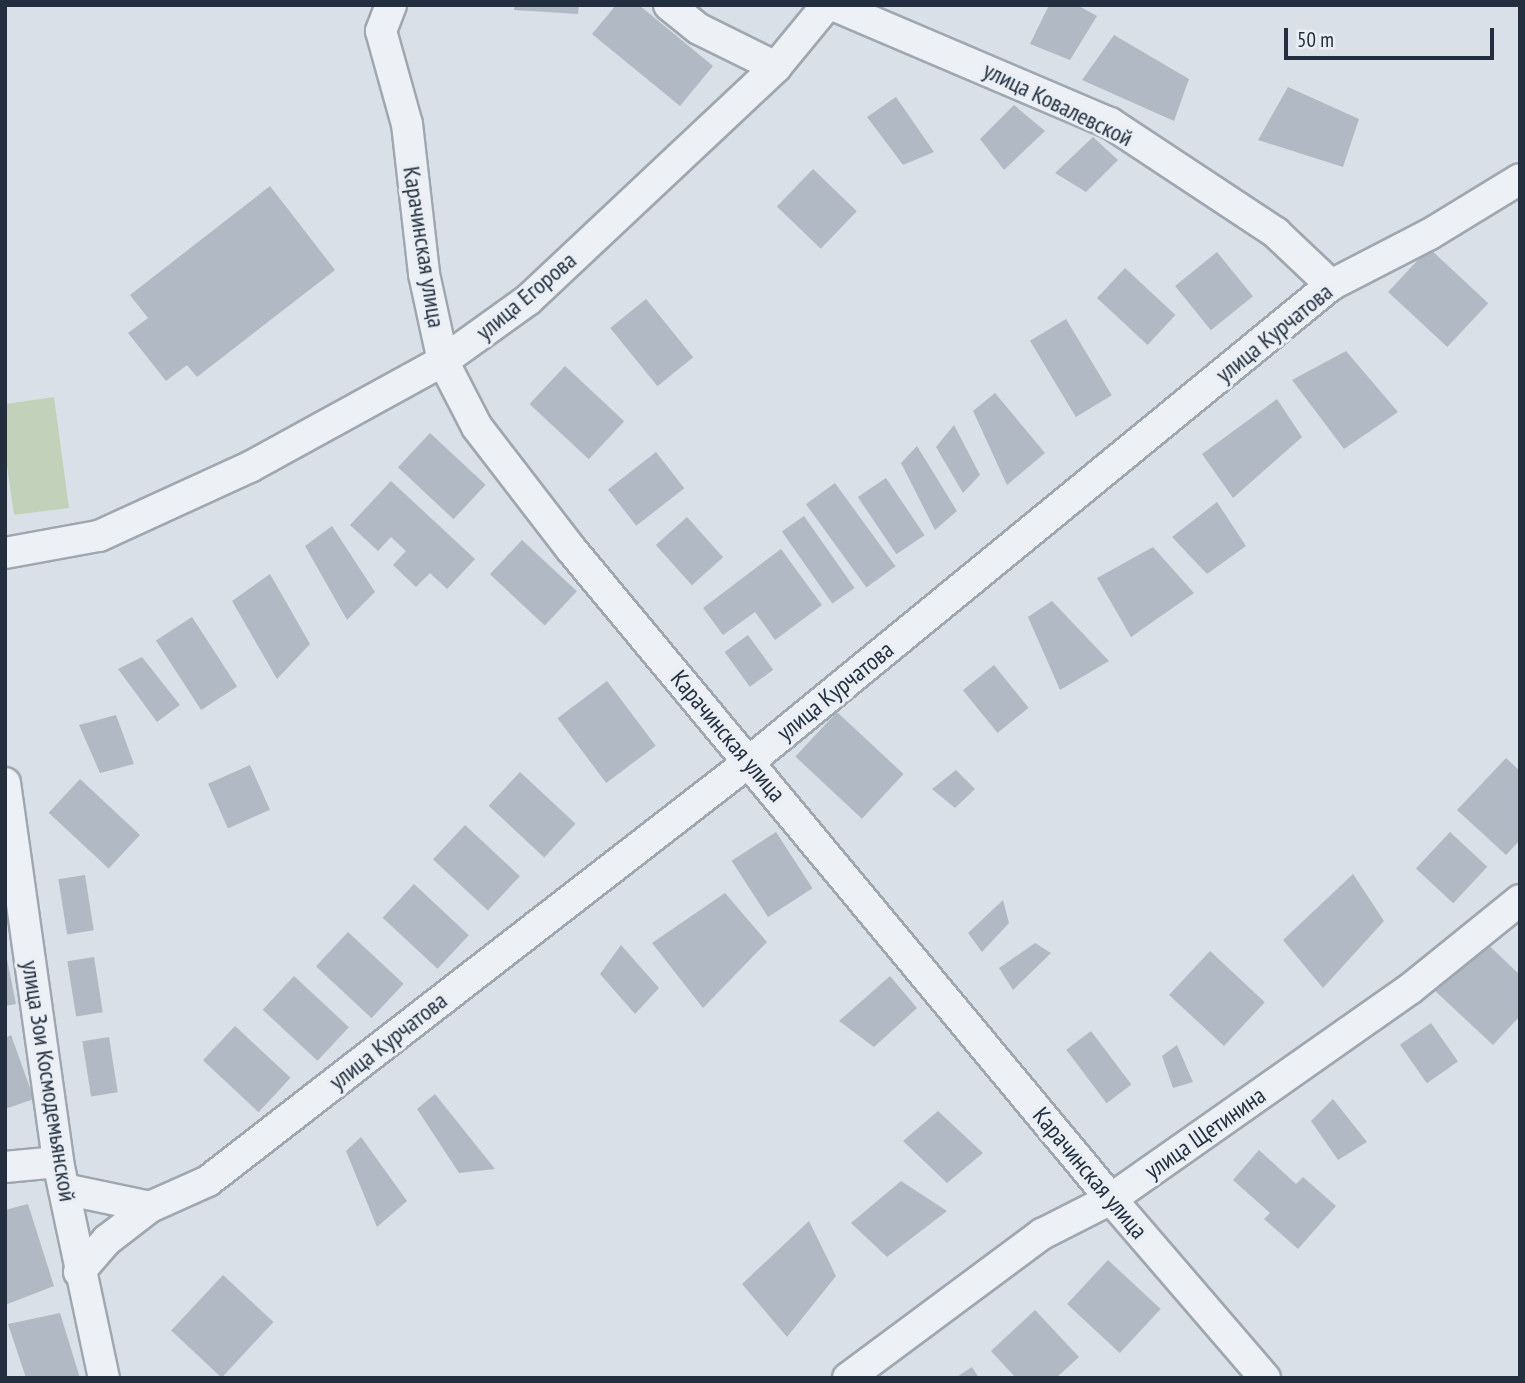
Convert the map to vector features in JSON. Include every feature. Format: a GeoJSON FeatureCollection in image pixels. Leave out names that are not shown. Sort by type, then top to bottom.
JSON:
{"type":"FeatureCollection","features":[{"type":"Feature","properties":{"kind":"street"},"geometry":{"type":"LineString","coordinates":[[365,5],[386,18]]}},
{"type":"Feature","properties":{"kind":"street"},"geometry":{"type":"LineString","coordinates":[[669,5],[699,29],[776,67]]}},
{"type":"Feature","properties":{"kind":"street","name":"улица Егорова"},"geometry":{"type":"LineString","coordinates":[[5,553],[99,536],[250,467],[443,361],[528,300],[776,67],[827,5]]}},
{"type":"Feature","properties":{"kind":"street","name":"улица Ковалевской"},"geometry":{"type":"LineString","coordinates":[[833,5],[1110,123],[1276,233],[1331,285]]}},
{"type":"Feature","properties":{"kind":"street","name":"Карачинская улица"},"geometry":{"type":"LineString","coordinates":[[386,18],[407,124],[424,274],[443,361],[477,427],[571,549],[750,761],[1111,1199],[1265,1378]]}},
{"type":"Feature","properties":{"kind":"street","name":"улица Курчатова"},"geometry":{"type":"LineString","coordinates":[[79,1272],[107,1240],[150,1207],[208,1181],[750,761],[1331,285],[1430,234],[1520,179]]}},
{"type":"Feature","properties":{"kind":"street","name":"улица Зои Космодемьянской"},"geometry":{"type":"LineString","coordinates":[[5,783],[61,1175],[103,1378]]}},
{"type":"Feature","properties":{"kind":"street","name":"улица Щетинина"},"geometry":{"type":"LineString","coordinates":[[848,1378],[1042,1234],[1111,1199],[1410,989],[1520,900]]}},
{"type":"Feature","properties":{"kind":"street"},"geometry":{"type":"LineString","coordinates":[[5,1167],[61,1175],[150,1207]]}},
{"type":"Feature","properties":{"kind":"green space"},"geometry":{"type":"Polygon","coordinates":[[[54,397],[69,508],[14,515],[5,452],[5,404],[54,397]]]}},
{"type":"Feature","properties":{"kind":"building"},"geometry":{"type":"Polygon","coordinates":[[[515,5],[579,5],[578,14],[514,10],[515,5]]]}},
{"type":"Feature","properties":{"kind":"building"},"geometry":{"type":"Polygon","coordinates":[[[616,5],[639,5],[713,66],[680,106],[592,34],[616,5]]]}},
{"type":"Feature","properties":{"kind":"building"},"geometry":{"type":"Polygon","coordinates":[[[1049,5],[1077,5],[1097,16],[1070,60],[1030,44],[1049,5]]]}},
{"type":"Feature","properties":{"kind":"building"},"geometry":{"type":"Polygon","coordinates":[[[1114,35],[1189,79],[1174,121],[1082,80],[1114,35]]]}},
{"type":"Feature","properties":{"kind":"building"},"geometry":{"type":"Polygon","coordinates":[[[1288,87],[1359,119],[1343,167],[1258,140],[1288,87]]]}},
{"type":"Feature","properties":{"kind":"building"},"geometry":{"type":"Polygon","coordinates":[[[896,97],[934,152],[903,165],[867,117],[896,97]]]}},
{"type":"Feature","properties":{"kind":"building"},"geometry":{"type":"Polygon","coordinates":[[[1014,105],[1045,131],[1004,170],[980,139],[1014,105]]]}},
{"type":"Feature","properties":{"kind":"building"},"geometry":{"type":"Polygon","coordinates":[[[1093,137],[1118,160],[1086,192],[1055,173],[1093,137]]]}},
{"type":"Feature","properties":{"kind":"building"},"geometry":{"type":"Polygon","coordinates":[[[813,169],[857,211],[821,249],[777,206],[813,169]]]}},
{"type":"Feature","properties":{"kind":"building"},"geometry":{"type":"Polygon","coordinates":[[[270,186],[335,270],[197,377],[187,365],[166,381],[128,333],[148,318],[130,295],[270,186]]]}},
{"type":"Feature","properties":{"kind":"building"},"geometry":{"type":"Polygon","coordinates":[[[1429,248],[1488,303],[1447,347],[1388,292],[1429,248]]]}},
{"type":"Feature","properties":{"kind":"building"},"geometry":{"type":"Polygon","coordinates":[[[1217,252],[1253,296],[1211,330],[1175,286],[1217,252]]]}},
{"type":"Feature","properties":{"kind":"building"},"geometry":{"type":"Polygon","coordinates":[[[1125,268],[1175,315],[1148,345],[1097,298],[1125,268]]]}},
{"type":"Feature","properties":{"kind":"building"},"geometry":{"type":"Polygon","coordinates":[[[646,299],[693,357],[657,386],[610,328],[646,299]]]}},
{"type":"Feature","properties":{"kind":"building"},"geometry":{"type":"Polygon","coordinates":[[[1066,319],[1112,395],[1076,417],[1030,341],[1066,319]]]}},
{"type":"Feature","properties":{"kind":"building"},"geometry":{"type":"Polygon","coordinates":[[[1346,351],[1398,412],[1344,449],[1292,380],[1346,351]]]}},
{"type":"Feature","properties":{"kind":"building"},"geometry":{"type":"Polygon","coordinates":[[[565,366],[624,421],[589,459],[530,404],[565,366]]]}},
{"type":"Feature","properties":{"kind":"building"},"geometry":{"type":"Polygon","coordinates":[[[995,393],[1045,453],[1007,485],[973,411],[995,393]]]}},
{"type":"Feature","properties":{"kind":"building"},"geometry":{"type":"Polygon","coordinates":[[[1277,399],[1302,437],[1233,498],[1202,454],[1277,399]]]}},
{"type":"Feature","properties":{"kind":"building"},"geometry":{"type":"Polygon","coordinates":[[[954,425],[980,475],[963,493],[936,447],[954,425]]]}},
{"type":"Feature","properties":{"kind":"building"},"geometry":{"type":"Polygon","coordinates":[[[430,433],[486,485],[454,519],[398,467],[430,433]]]}},
{"type":"Feature","properties":{"kind":"building"},"geometry":{"type":"Polygon","coordinates":[[[917,446],[957,511],[935,530],[901,463],[917,446]]]}},
{"type":"Feature","properties":{"kind":"building"},"geometry":{"type":"Polygon","coordinates":[[[656,452],[684,488],[636,526],[608,490],[656,452]]]}},
{"type":"Feature","properties":{"kind":"building"},"geometry":{"type":"Polygon","coordinates":[[[886,478],[925,535],[896,554],[858,497],[886,478]]]}},
{"type":"Feature","properties":{"kind":"building"},"geometry":{"type":"Polygon","coordinates":[[[391,481],[475,559],[447,589],[430,573],[416,587],[393,565],[406,551],[391,537],[378,551],[350,525],[391,481]]]}},
{"type":"Feature","properties":{"kind":"building"},"geometry":{"type":"Polygon","coordinates":[[[835,483],[896,566],[866,587],[806,504],[835,483]]]}},
{"type":"Feature","properties":{"kind":"building"},"geometry":{"type":"Polygon","coordinates":[[[1217,502],[1246,546],[1207,574],[1172,537],[1217,502]]]}},
{"type":"Feature","properties":{"kind":"building"},"geometry":{"type":"Polygon","coordinates":[[[804,516],[854,588],[832,604],[782,531],[804,516]]]}},
{"type":"Feature","properties":{"kind":"building"},"geometry":{"type":"Polygon","coordinates":[[[687,517],[723,557],[692,585],[656,545],[687,517]]]}},
{"type":"Feature","properties":{"kind":"building"},"geometry":{"type":"Polygon","coordinates":[[[332,526],[375,592],[347,620],[305,546],[332,526]]]}},
{"type":"Feature","properties":{"kind":"building"},"geometry":{"type":"Polygon","coordinates":[[[522,540],[577,591],[545,626],[490,574],[522,540]]]}},
{"type":"Feature","properties":{"kind":"building"},"geometry":{"type":"Polygon","coordinates":[[[1153,547],[1194,593],[1131,637],[1097,578],[1153,547]]]}},
{"type":"Feature","properties":{"kind":"building"},"geometry":{"type":"Polygon","coordinates":[[[781,549],[822,605],[775,640],[755,612],[723,635],[703,608],[781,549]]]}},
{"type":"Feature","properties":{"kind":"building"},"geometry":{"type":"Polygon","coordinates":[[[270,574],[310,644],[277,679],[232,601],[270,574]]]}},
{"type":"Feature","properties":{"kind":"building"},"geometry":{"type":"Polygon","coordinates":[[[1052,601],[1109,661],[1060,690],[1028,617],[1052,601]]]}},
{"type":"Feature","properties":{"kind":"building"},"geometry":{"type":"Polygon","coordinates":[[[192,617],[237,687],[201,710],[156,640],[192,617]]]}},
{"type":"Feature","properties":{"kind":"building"},"geometry":{"type":"Polygon","coordinates":[[[748,635],[773,670],[750,687],[725,652],[748,635]]]}},
{"type":"Feature","properties":{"kind":"building"},"geometry":{"type":"Polygon","coordinates":[[[142,657],[180,705],[157,722],[118,669],[142,657]]]}},
{"type":"Feature","properties":{"kind":"building"},"geometry":{"type":"Polygon","coordinates":[[[994,665],[1029,708],[998,733],[963,690],[994,665]]]}},
{"type":"Feature","properties":{"kind":"building"},"geometry":{"type":"Polygon","coordinates":[[[607,681],[656,746],[606,783],[557,718],[607,681]]]}},
{"type":"Feature","properties":{"kind":"building"},"geometry":{"type":"Polygon","coordinates":[[[837,712],[904,774],[862,819],[795,757],[837,712]]]}},
{"type":"Feature","properties":{"kind":"building"},"geometry":{"type":"Polygon","coordinates":[[[116,715],[134,764],[100,773],[79,725],[116,715]]]}},
{"type":"Feature","properties":{"kind":"building"},"geometry":{"type":"Polygon","coordinates":[[[1506,758],[1520,771],[1520,840],[1506,855],[1457,810],[1506,758]]]}},
{"type":"Feature","properties":{"kind":"building"},"geometry":{"type":"Polygon","coordinates":[[[250,765],[270,810],[228,828],[208,784],[250,765]]]}},
{"type":"Feature","properties":{"kind":"building"},"geometry":{"type":"Polygon","coordinates":[[[956,770],[975,789],[955,808],[932,789],[956,770]]]}},
{"type":"Feature","properties":{"kind":"building"},"geometry":{"type":"Polygon","coordinates":[[[520,772],[576,824],[544,857],[489,806],[520,772]]]}},
{"type":"Feature","properties":{"kind":"building"},"geometry":{"type":"Polygon","coordinates":[[[80,779],[140,835],[109,869],[49,813],[80,779]]]}},
{"type":"Feature","properties":{"kind":"building"},"geometry":{"type":"Polygon","coordinates":[[[465,825],[520,876],[488,911],[433,859],[465,825]]]}},
{"type":"Feature","properties":{"kind":"building"},"geometry":{"type":"Polygon","coordinates":[[[776,832],[812,888],[768,917],[732,861],[776,832]]]}},
{"type":"Feature","properties":{"kind":"building"},"geometry":{"type":"Polygon","coordinates":[[[1450,832],[1487,867],[1453,903],[1416,869],[1450,832]]]}},
{"type":"Feature","properties":{"kind":"building"},"geometry":{"type":"Polygon","coordinates":[[[1353,874],[1384,921],[1323,988],[1283,940],[1353,874]]]}},
{"type":"Feature","properties":{"kind":"building"},"geometry":{"type":"Polygon","coordinates":[[[85,875],[94,930],[67,935],[58,879],[85,875]]]}},
{"type":"Feature","properties":{"kind":"building"},"geometry":{"type":"Polygon","coordinates":[[[414,884],[469,935],[437,969],[383,918],[414,884]]]}},
{"type":"Feature","properties":{"kind":"building"},"geometry":{"type":"Polygon","coordinates":[[[725,893],[767,942],[703,1008],[652,943],[725,893]]]}},
{"type":"Feature","properties":{"kind":"building"},"geometry":{"type":"Polygon","coordinates":[[[1003,900],[1009,923],[982,952],[968,933],[1003,900]]]}},
{"type":"Feature","properties":{"kind":"building"},"geometry":{"type":"Polygon","coordinates":[[[348,932],[404,984],[372,1018],[316,966],[348,932]]]}},
{"type":"Feature","properties":{"kind":"building"},"geometry":{"type":"Polygon","coordinates":[[[1481,938],[1520,975],[1520,1016],[1493,1045],[1433,989],[1481,938]]]}},
{"type":"Feature","properties":{"kind":"building"},"geometry":{"type":"Polygon","coordinates":[[[1035,943],[1051,953],[1013,990],[999,968],[1035,943]]]}},
{"type":"Feature","properties":{"kind":"building"},"geometry":{"type":"Polygon","coordinates":[[[621,945],[659,988],[635,1014],[600,974],[621,945]]]}},
{"type":"Feature","properties":{"kind":"building"},"geometry":{"type":"Polygon","coordinates":[[[5,949],[16,1004],[5,1006],[5,949]]]}},
{"type":"Feature","properties":{"kind":"building"},"geometry":{"type":"Polygon","coordinates":[[[1210,951],[1265,1002],[1224,1046],[1169,995],[1210,951]]]}},
{"type":"Feature","properties":{"kind":"building"},"geometry":{"type":"Polygon","coordinates":[[[94,957],[103,1012],[76,1017],[67,961],[94,957]]]}},
{"type":"Feature","properties":{"kind":"building"},"geometry":{"type":"Polygon","coordinates":[[[294,976],[349,1027],[317,1061],[263,1010],[294,976]]]}},
{"type":"Feature","properties":{"kind":"building"},"geometry":{"type":"Polygon","coordinates":[[[890,976],[917,1008],[874,1047],[839,1021],[890,976]]]}},
{"type":"Feature","properties":{"kind":"building"},"geometry":{"type":"Polygon","coordinates":[[[1431,1023],[1458,1062],[1427,1083],[1400,1045],[1431,1023]]]}},
{"type":"Feature","properties":{"kind":"building"},"geometry":{"type":"Polygon","coordinates":[[[235,1026],[291,1078],[259,1112],[203,1060],[235,1026]]]}},
{"type":"Feature","properties":{"kind":"building"},"geometry":{"type":"Polygon","coordinates":[[[1091,1031],[1131,1085],[1107,1103],[1066,1050],[1091,1031]]]}},
{"type":"Feature","properties":{"kind":"building"},"geometry":{"type":"Polygon","coordinates":[[[11,1035],[34,1099],[5,1109],[5,1038],[11,1035]]]}},
{"type":"Feature","properties":{"kind":"building"},"geometry":{"type":"Polygon","coordinates":[[[109,1037],[118,1092],[91,1097],[82,1041],[109,1037]]]}},
{"type":"Feature","properties":{"kind":"building"},"geometry":{"type":"Polygon","coordinates":[[[1177,1045],[1193,1082],[1173,1088],[1162,1056],[1177,1045]]]}},
{"type":"Feature","properties":{"kind":"building"},"geometry":{"type":"Polygon","coordinates":[[[435,1094],[495,1169],[459,1173],[417,1109],[435,1094]]]}},
{"type":"Feature","properties":{"kind":"building"},"geometry":{"type":"Polygon","coordinates":[[[1333,1099],[1367,1142],[1338,1160],[1311,1121],[1333,1099]]]}},
{"type":"Feature","properties":{"kind":"building"},"geometry":{"type":"Polygon","coordinates":[[[938,1111],[983,1153],[947,1183],[903,1141],[938,1111]]]}},
{"type":"Feature","properties":{"kind":"building"},"geometry":{"type":"Polygon","coordinates":[[[361,1137],[407,1201],[377,1227],[346,1151],[361,1137]]]}},
{"type":"Feature","properties":{"kind":"building"},"geometry":{"type":"Polygon","coordinates":[[[1259,1150],[1296,1184],[1303,1177],[1336,1206],[1298,1249],[1264,1219],[1270,1213],[1233,1180],[1259,1150]]]}},
{"type":"Feature","properties":{"kind":"building"},"geometry":{"type":"Polygon","coordinates":[[[901,1181],[947,1211],[887,1257],[851,1223],[901,1181]]]}},
{"type":"Feature","properties":{"kind":"building"},"geometry":{"type":"Polygon","coordinates":[[[28,1204],[54,1286],[5,1305],[5,1210],[28,1204]]]}},
{"type":"Feature","properties":{"kind":"building"},"geometry":{"type":"Polygon","coordinates":[[[809,1221],[836,1276],[787,1337],[742,1284],[809,1221]]]}},
{"type":"Feature","properties":{"kind":"building"},"geometry":{"type":"Polygon","coordinates":[[[1108,1260],[1161,1309],[1120,1353],[1067,1304],[1108,1260]]]}},
{"type":"Feature","properties":{"kind":"building"},"geometry":{"type":"Polygon","coordinates":[[[223,1275],[273,1322],[222,1378],[171,1331],[223,1275]]]}},
{"type":"Feature","properties":{"kind":"building"},"geometry":{"type":"Polygon","coordinates":[[[1035,1310],[1079,1357],[1056,1378],[1016,1378],[991,1351],[1035,1310]]]}},
{"type":"Feature","properties":{"kind":"building"},"geometry":{"type":"Polygon","coordinates":[[[60,1313],[80,1378],[26,1378],[8,1324],[60,1313]]]}},
{"type":"Feature","properties":{"kind":"building"},"geometry":{"type":"Polygon","coordinates":[[[972,1367],[979,1378],[955,1378],[972,1367]]]}}]}
